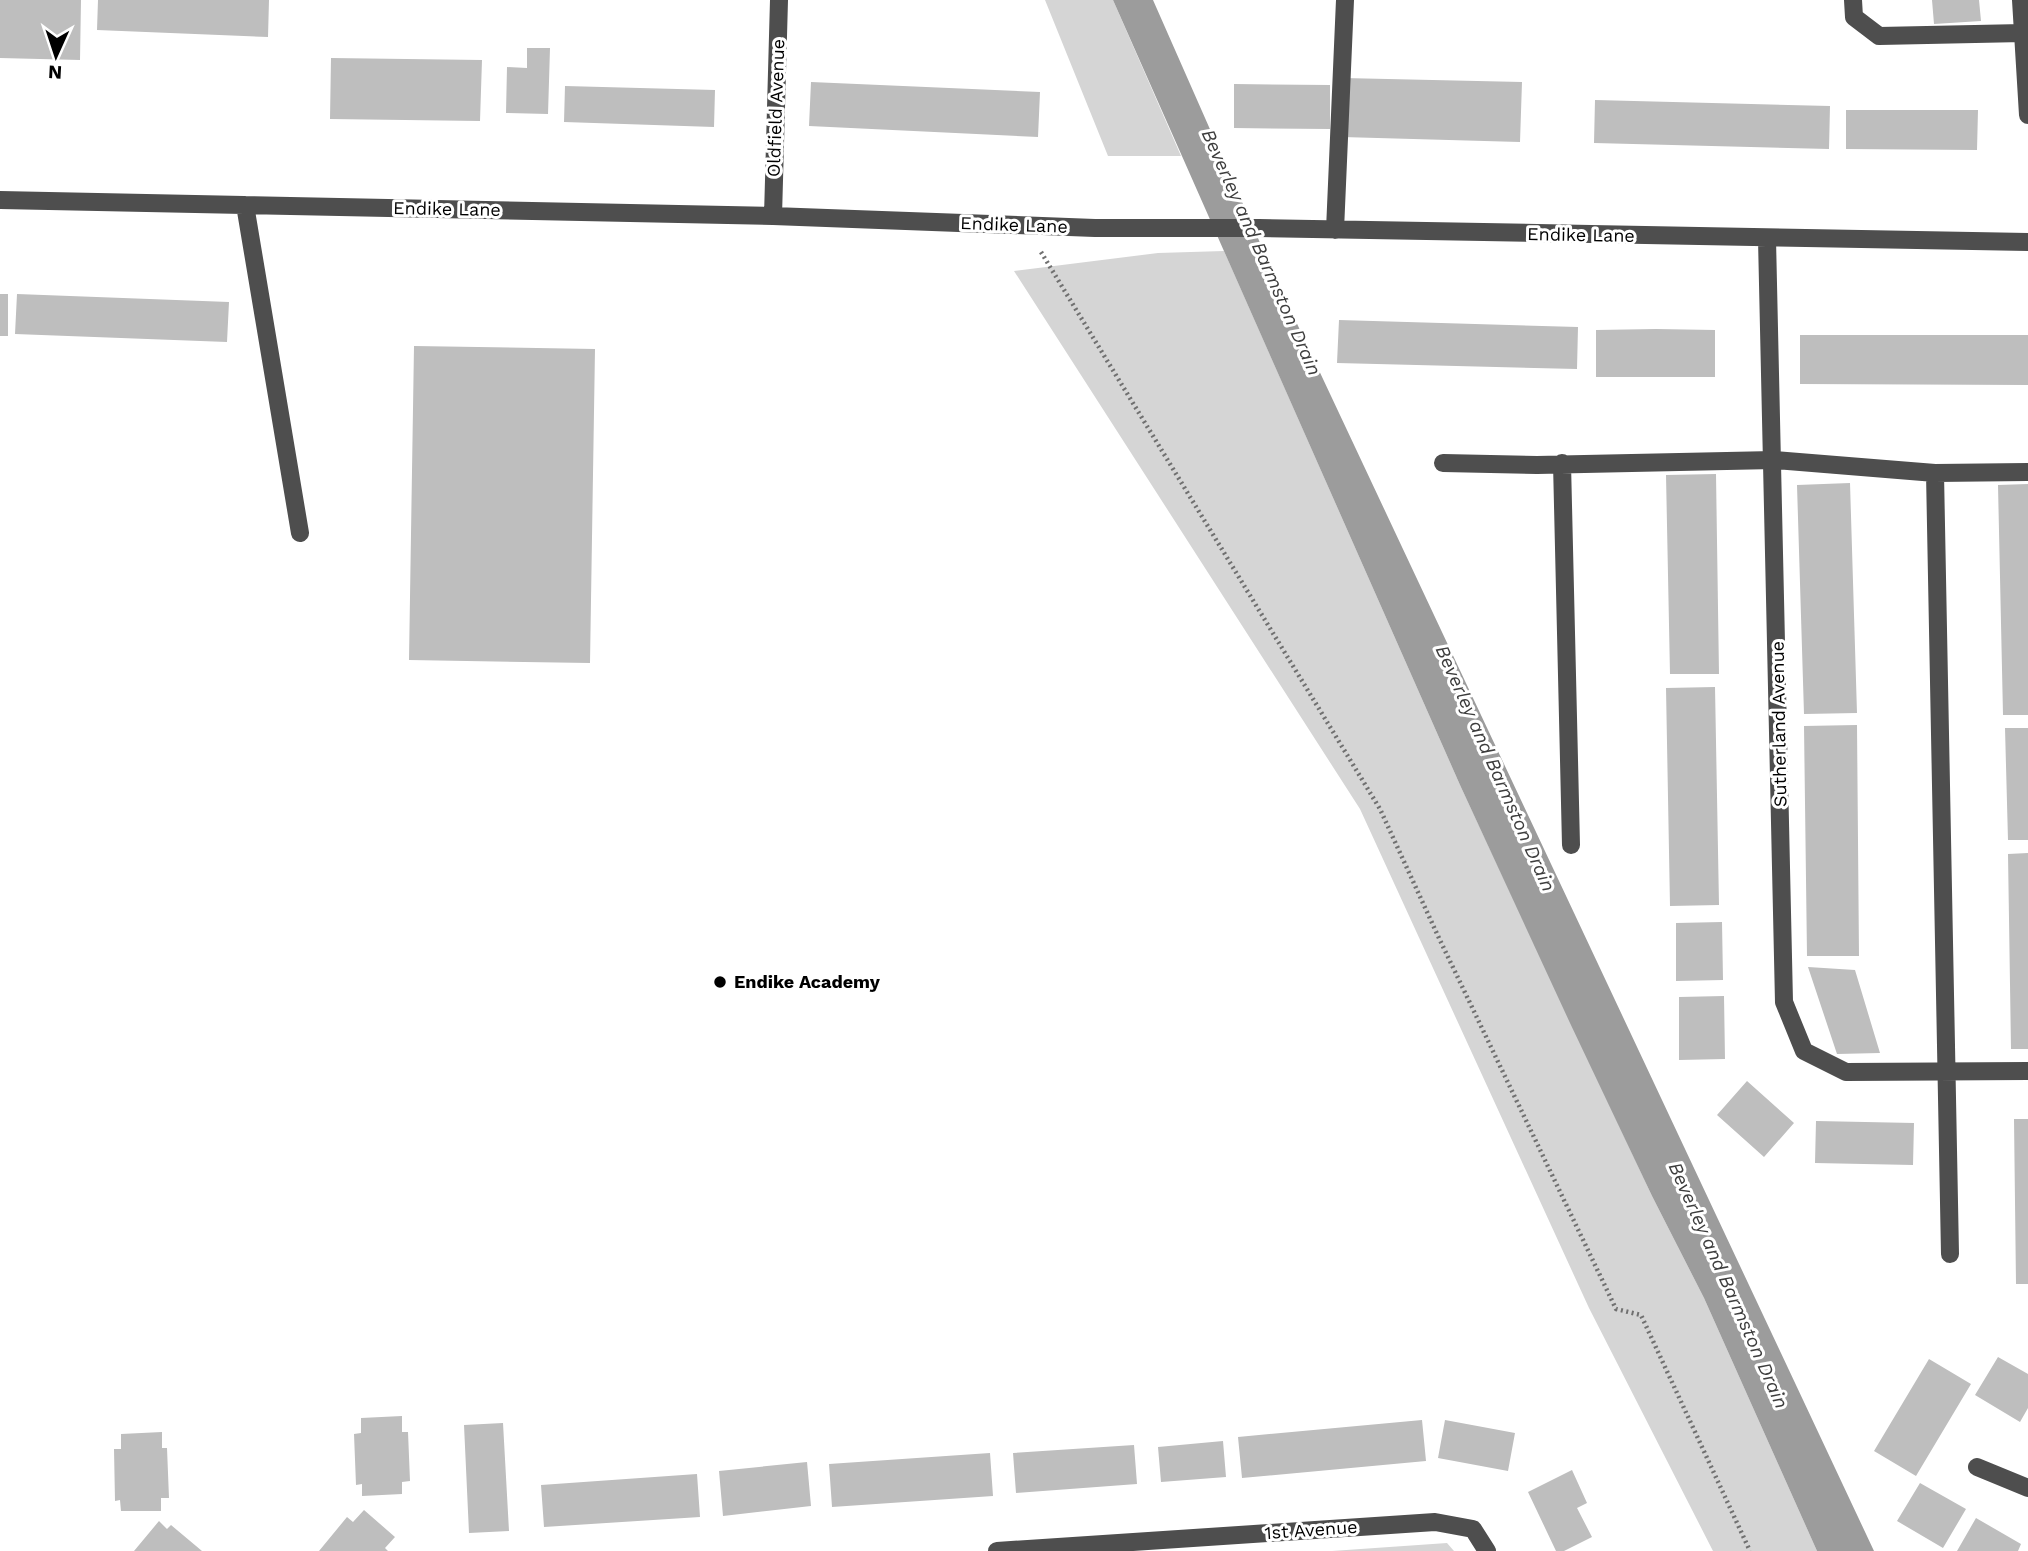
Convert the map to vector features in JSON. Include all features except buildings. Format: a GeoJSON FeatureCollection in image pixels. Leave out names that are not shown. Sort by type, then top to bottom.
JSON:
{"type":"FeatureCollection","features":[{"type":"Feature","properties":{"kind":"street"},"geometry":{"type":"LineString","coordinates":[[779,0],[789,0]]}},
{"type":"Feature","properties":{"kind":"street","name":"Oldfield Avenue"},"geometry":{"type":"LineString","coordinates":[[773,216],[779,0]]}},
{"type":"Feature","properties":{"kind":"street"},"geometry":{"type":"LineString","coordinates":[[1335,230],[1345,0]]}},
{"type":"Feature","properties":{"kind":"street"},"geometry":{"type":"LineString","coordinates":[[1853,0],[1854,17],[1879,36],[2023,33]]}},
{"type":"Feature","properties":{"kind":"street"},"geometry":{"type":"LineString","coordinates":[[2021,0],[2028,115]]}},
{"type":"Feature","properties":{"kind":"street","name":"Endike Lane"},"geometry":{"type":"LineString","coordinates":[[0,200],[773,216],[1095,228],[1259,228],[2028,242]]}},
{"type":"Feature","properties":{"kind":"street"},"geometry":{"type":"LineString","coordinates":[[245,205],[300,533]]}},
{"type":"Feature","properties":{"kind":"street","name":"Sutherland Avenue"},"geometry":{"type":"LineString","coordinates":[[1767,239],[1784,1002],[1804,1051],[1846,1072],[2028,1071]]}},
{"type":"Feature","properties":{"kind":"street"},"geometry":{"type":"LineString","coordinates":[[1443,463],[1773,460],[1935,473],[2028,472]]}},
{"type":"Feature","properties":{"kind":"street"},"geometry":{"type":"LineString","coordinates":[[1562,463],[1571,845]]}},
{"type":"Feature","properties":{"kind":"street"},"geometry":{"type":"LineString","coordinates":[[1935,473],[1949,1071],[1950,1254]]}},
{"type":"Feature","properties":{"kind":"street"},"geometry":{"type":"LineString","coordinates":[[1977,1468],[2028,1488]]}},
{"type":"Feature","properties":{"kind":"street","name":"1st Avenue"},"geometry":{"type":"LineString","coordinates":[[997,1551],[1436,1522],[1473,1529],[1487,1551]]}},
{"type":"Feature","properties":{"kind":"path"},"geometry":{"type":"LineString","coordinates":[[1025,225],[1380,809],[1616,1309],[1641,1315],[1750,1551]]}},
{"type":"Feature","properties":{"kind":"shaded area"},"geometry":{"type":"Polygon","coordinates":[[[1045,0],[1113,0],[1181,156],[1108,156],[1045,0]]]}},
{"type":"Feature","properties":{"kind":"shaded area"},"geometry":{"type":"Polygon","coordinates":[[[1224,251],[1460,785],[1652,1196],[1704,1298],[1817,1551],[1713,1551],[1589,1308],[1360,809],[1014,271],[1158,253],[1224,251]]]}},
{"type":"Feature","properties":{"kind":"shaded area"},"geometry":{"type":"Polygon","coordinates":[[[1447,1543],[1454,1551],[1332,1551],[1447,1543]]]}},
{"type":"Feature","properties":{"kind":"water","name":"Beverley and Barmston Drain"},"geometry":{"type":"Polygon","coordinates":[[[1113,0],[1153,0],[1276,279],[1874,1551],[1817,1551],[1704,1298],[1652,1196],[1460,785],[1113,0]]]}},
{"type":"Feature","properties":{"kind":"place","name":"Endike Academy"},"geometry":{"type":"Point","coordinates":[720,982]}}]}
